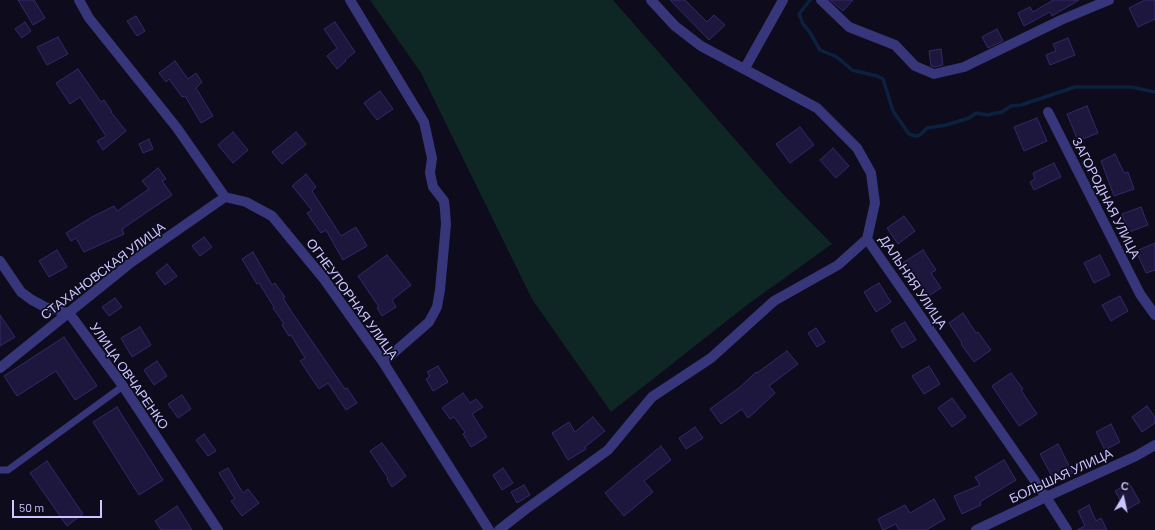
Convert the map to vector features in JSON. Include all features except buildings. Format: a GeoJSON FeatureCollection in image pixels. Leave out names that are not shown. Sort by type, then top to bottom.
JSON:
{"type":"FeatureCollection","features":[{"type":"Feature","properties":{"kind":"street"},"geometry":{"type":"LineString","coordinates":[[79,0],[89,18],[177,128],[225,197]]}},
{"type":"Feature","properties":{"kind":"street"},"geometry":{"type":"LineString","coordinates":[[350,0],[424,122],[432,158],[430,173],[433,187],[444,201],[445,210],[446,224],[437,307],[428,322],[383,362]]}},
{"type":"Feature","properties":{"kind":"street","name":"ДАЛЬНЯЯ УЛИЦА"},"geometry":{"type":"LineString","coordinates":[[651,0],[675,26],[701,46],[745,68],[817,108],[857,148],[871,173],[875,203],[867,239],[1046,497],[1067,530]]}},
{"type":"Feature","properties":{"kind":"street"},"geometry":{"type":"LineString","coordinates":[[745,68],[783,0]]}},
{"type":"Feature","properties":{"kind":"street"},"geometry":{"type":"LineString","coordinates":[[821,0],[849,27],[895,45],[915,66],[934,74],[964,67],[1061,20],[1109,0]]}},
{"type":"Feature","properties":{"kind":"street","name":"ЗАГОРОДНАЯ УЛИЦА"},"geometry":{"type":"LineString","coordinates":[[1048,112],[1140,294],[1155,315]]}},
{"type":"Feature","properties":{"kind":"street","name":"СТАХАНОВСКАЯ УЛИЦА"},"geometry":{"type":"LineString","coordinates":[[0,368],[129,264],[225,197]]}},
{"type":"Feature","properties":{"kind":"street","name":"ОГНЕУПОРНАЯ УЛИЦА"},"geometry":{"type":"LineString","coordinates":[[225,197],[246,202],[272,216],[324,279],[383,362],[489,530]]}},
{"type":"Feature","properties":{"kind":"street"},"geometry":{"type":"LineString","coordinates":[[499,530],[608,450],[652,397],[711,358],[774,301],[838,265],[867,239]]}},
{"type":"Feature","properties":{"kind":"street"},"geometry":{"type":"LineString","coordinates":[[0,261],[21,292],[45,307],[69,313]]}},
{"type":"Feature","properties":{"kind":"street","name":"УЛИЦА ОВЧАРЕНКО"},"geometry":{"type":"LineString","coordinates":[[69,313],[123,386],[218,530]]}},
{"type":"Feature","properties":{"kind":"street","name":"БОЛЬШАЯ УЛИЦА"},"geometry":{"type":"LineString","coordinates":[[976,530],[1136,456],[1155,445]]}},
{"type":"Feature","properties":{"kind":"lane"},"geometry":{"type":"LineString","coordinates":[[0,470],[8,470],[123,386]]}},
{"type":"Feature","properties":{"kind":"green space"},"geometry":{"type":"Polygon","coordinates":[[[370,0],[613,0],[782,193],[832,244],[747,305],[611,412],[532,299],[421,73],[370,0]]]}},
{"type":"Feature","properties":{"kind":"waterway"},"geometry":{"type":"LineString","coordinates":[[810,0],[799,14],[803,24],[820,50],[837,57],[852,70],[877,76],[883,79],[893,111],[909,134],[915,136],[920,135],[927,128],[946,125],[969,118],[976,113],[987,115],[1002,112],[1011,106],[1021,105],[1075,87],[1131,87],[1155,92]]}}]}
